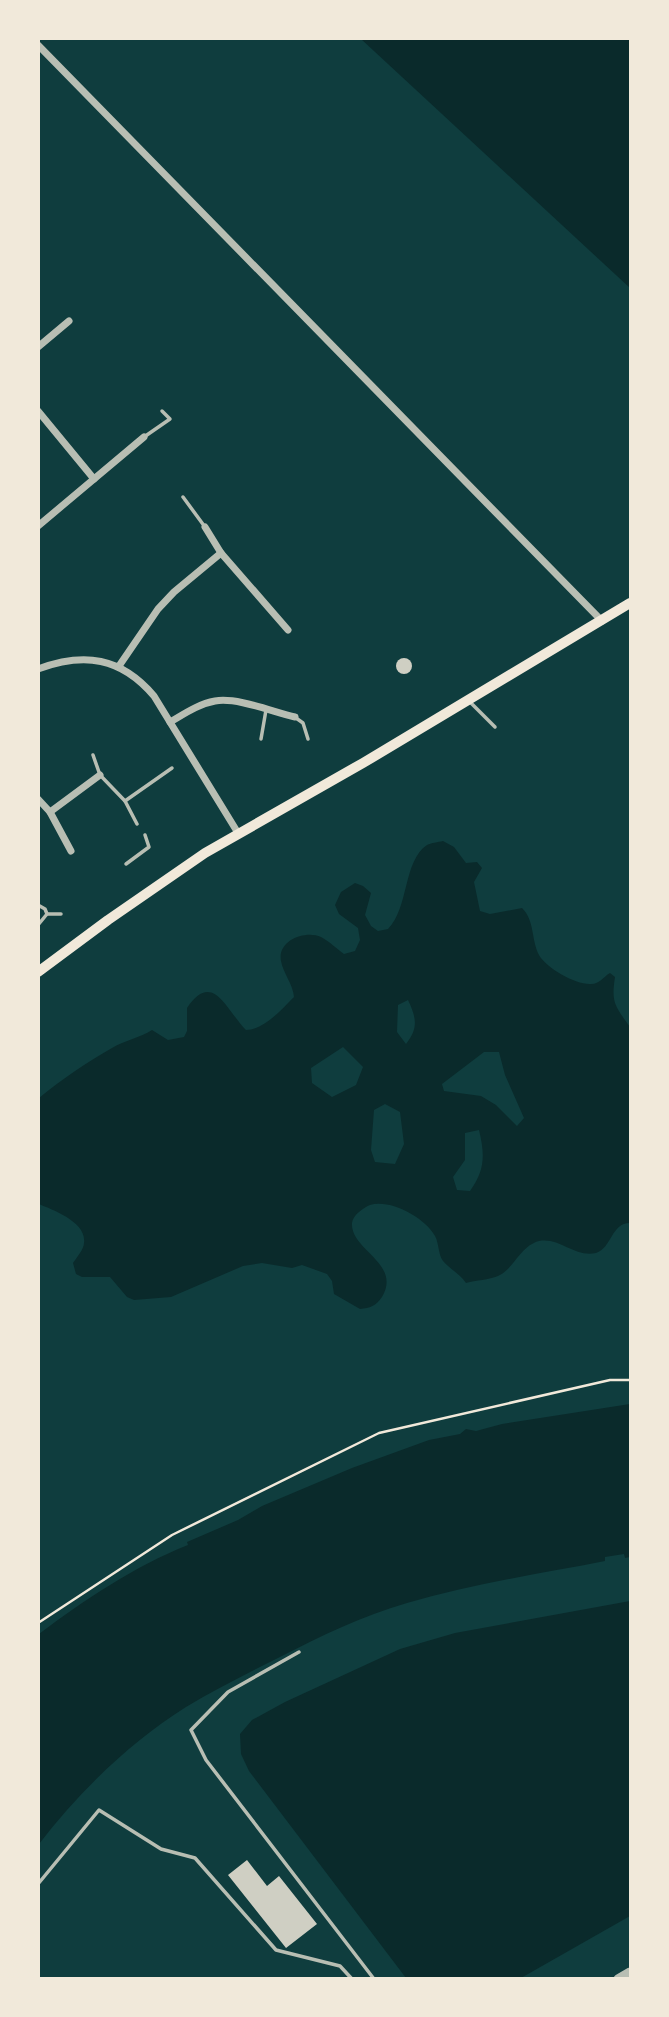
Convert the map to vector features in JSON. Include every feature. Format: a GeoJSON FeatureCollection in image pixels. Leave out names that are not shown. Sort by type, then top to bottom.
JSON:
{"type":"FeatureCollection","features":[{"type":"Feature","properties":{"kind":"main road"},"geometry":{"type":"LineString","coordinates":[[38,972],[205,852],[468,701],[631,603]]}},
{"type":"Feature","properties":{"kind":"street"},"geometry":{"type":"LineString","coordinates":[[38,45],[603,621]]}},
{"type":"Feature","properties":{"kind":"street"},"geometry":{"type":"LineString","coordinates":[[38,347],[69,320]]}},
{"type":"Feature","properties":{"kind":"street"},"geometry":{"type":"LineString","coordinates":[[38,411],[94,479]]}},
{"type":"Feature","properties":{"kind":"street"},"geometry":{"type":"LineString","coordinates":[[38,526],[144,437]]}},
{"type":"Feature","properties":{"kind":"street"},"geometry":{"type":"LineString","coordinates":[[205,527],[221,553],[288,630]]}},
{"type":"Feature","properties":{"kind":"street"},"geometry":{"type":"LineString","coordinates":[[119,666],[158,609],[221,553]]}},
{"type":"Feature","properties":{"kind":"street"},"geometry":{"type":"LineString","coordinates":[[38,670],[66,660],[83,659],[119,666],[143,683],[238,833]]}},
{"type":"Feature","properties":{"kind":"street"},"geometry":{"type":"LineString","coordinates":[[170,722],[199,706],[217,700],[295,717]]}},
{"type":"Feature","properties":{"kind":"street"},"geometry":{"type":"LineString","coordinates":[[50,812],[100,775]]}},
{"type":"Feature","properties":{"kind":"street"},"geometry":{"type":"LineString","coordinates":[[38,799],[50,812],[71,850]]}},
{"type":"Feature","properties":{"kind":"street"},"geometry":{"type":"LineString","coordinates":[[618,1979],[631,1972]]}},
{"type":"Feature","properties":{"kind":"lane"},"geometry":{"type":"LineString","coordinates":[[144,437],[170,419],[163,411]]}},
{"type":"Feature","properties":{"kind":"lane"},"geometry":{"type":"LineString","coordinates":[[183,497],[205,527]]}},
{"type":"Feature","properties":{"kind":"lane"},"geometry":{"type":"LineString","coordinates":[[468,701],[495,727]]}},
{"type":"Feature","properties":{"kind":"lane"},"geometry":{"type":"LineString","coordinates":[[261,739],[266,710]]}},
{"type":"Feature","properties":{"kind":"lane"},"geometry":{"type":"LineString","coordinates":[[295,717],[303,723],[308,739]]}},
{"type":"Feature","properties":{"kind":"lane"},"geometry":{"type":"LineString","coordinates":[[93,755],[100,775],[125,801],[137,824]]}},
{"type":"Feature","properties":{"kind":"lane"},"geometry":{"type":"LineString","coordinates":[[125,801],[172,768]]}},
{"type":"Feature","properties":{"kind":"lane"},"geometry":{"type":"LineString","coordinates":[[126,864],[149,847],[145,835]]}},
{"type":"Feature","properties":{"kind":"lane"},"geometry":{"type":"LineString","coordinates":[[38,905],[45,909],[47,914]]}},
{"type":"Feature","properties":{"kind":"lane"},"geometry":{"type":"LineString","coordinates":[[47,914],[61,914]]}},
{"type":"Feature","properties":{"kind":"lane"},"geometry":{"type":"LineString","coordinates":[[38,925],[47,914]]}},
{"type":"Feature","properties":{"kind":"lane"},"geometry":{"type":"LineString","coordinates":[[299,1652],[228,1692],[191,1730],[206,1759],[374,1979]]}},
{"type":"Feature","properties":{"kind":"lane"},"geometry":{"type":"LineString","coordinates":[[38,1884],[99,1810],[160,1849],[195,1858],[276,1951],[340,1966],[352,1979]]}},
{"type":"Feature","properties":{"kind":"path"},"geometry":{"type":"LineString","coordinates":[[38,1623],[172,1535],[379,1433],[610,1380],[631,1380]]}},
{"type":"Feature","properties":{"kind":"water"},"geometry":{"type":"Polygon","coordinates":[[[361,39],[630,39],[630,288],[361,39]]]}},
{"type":"Feature","properties":{"kind":"water"},"geometry":{"type":"Polygon","coordinates":[[[443,841],[454,847],[466,863],[477,862],[482,868],[474,882],[480,911],[490,914],[522,908],[531,924],[539,955],[548,965],[570,979],[585,984],[597,983],[610,973],[615,977],[615,1004],[630,1027],[630,1223],[619,1227],[605,1246],[596,1253],[581,1253],[554,1242],[539,1241],[527,1248],[504,1273],[466,1283],[443,1261],[435,1236],[424,1223],[397,1207],[370,1205],[354,1217],[354,1233],[381,1266],[386,1285],[377,1303],[360,1309],[334,1294],[332,1281],[327,1274],[302,1265],[292,1268],[262,1263],[243,1266],[171,1297],[134,1300],[127,1297],[110,1277],[82,1277],[76,1274],[73,1263],[82,1250],[84,1236],[68,1218],[39,1204],[39,1098],[103,1053],[152,1030],[168,1040],[184,1037],[187,1031],[187,1008],[196,997],[205,992],[220,998],[246,1030],[266,1023],[294,997],[281,961],[283,947],[294,938],[315,935],[344,954],[355,951],[360,940],[358,928],[339,914],[335,905],[341,892],[355,883],[363,886],[371,893],[365,915],[371,926],[378,931],[388,929],[400,909],[419,852],[427,845],[443,841]],[[408,1000],[398,1005],[397,1032],[406,1044],[413,1033],[414,1017],[408,1000]],[[343,1047],[311,1068],[312,1083],[332,1097],[356,1085],[363,1067],[343,1047]],[[484,1052],[442,1084],[444,1091],[481,1096],[496,1105],[517,1126],[524,1118],[505,1075],[499,1052],[484,1052]],[[385,1104],[374,1110],[371,1150],[375,1162],[395,1164],[404,1144],[400,1112],[385,1104]],[[479,1130],[465,1133],[465,1160],[453,1177],[457,1190],[470,1191],[481,1169],[482,1147],[479,1130]]]}},
{"type":"Feature","properties":{"kind":"water"},"geometry":{"type":"Polygon","coordinates":[[[630,1404],[630,1557],[625,1558],[624,1554],[605,1557],[605,1561],[431,1596],[374,1614],[311,1642],[220,1687],[165,1721],[106,1769],[71,1805],[39,1844],[39,1634],[110,1585],[188,1545],[187,1542],[238,1520],[262,1506],[352,1468],[429,1440],[460,1434],[466,1429],[476,1431],[502,1424],[630,1404]]]}},
{"type":"Feature","properties":{"kind":"water"},"geometry":{"type":"Polygon","coordinates":[[[630,1601],[630,1916],[521,1978],[406,1978],[249,1771],[241,1754],[240,1734],[252,1720],[285,1702],[400,1649],[455,1633],[630,1601]]]}},
{"type":"Feature","properties":{"kind":"building"},"geometry":{"type":"Polygon","coordinates":[[[401,658],[407,658],[412,666],[410,672],[401,674],[396,669],[396,663],[401,658]]]}},
{"type":"Feature","properties":{"kind":"building"},"geometry":{"type":"Polygon","coordinates":[[[247,1860],[267,1886],[279,1876],[317,1924],[286,1948],[228,1875],[247,1860]]]}}]}
